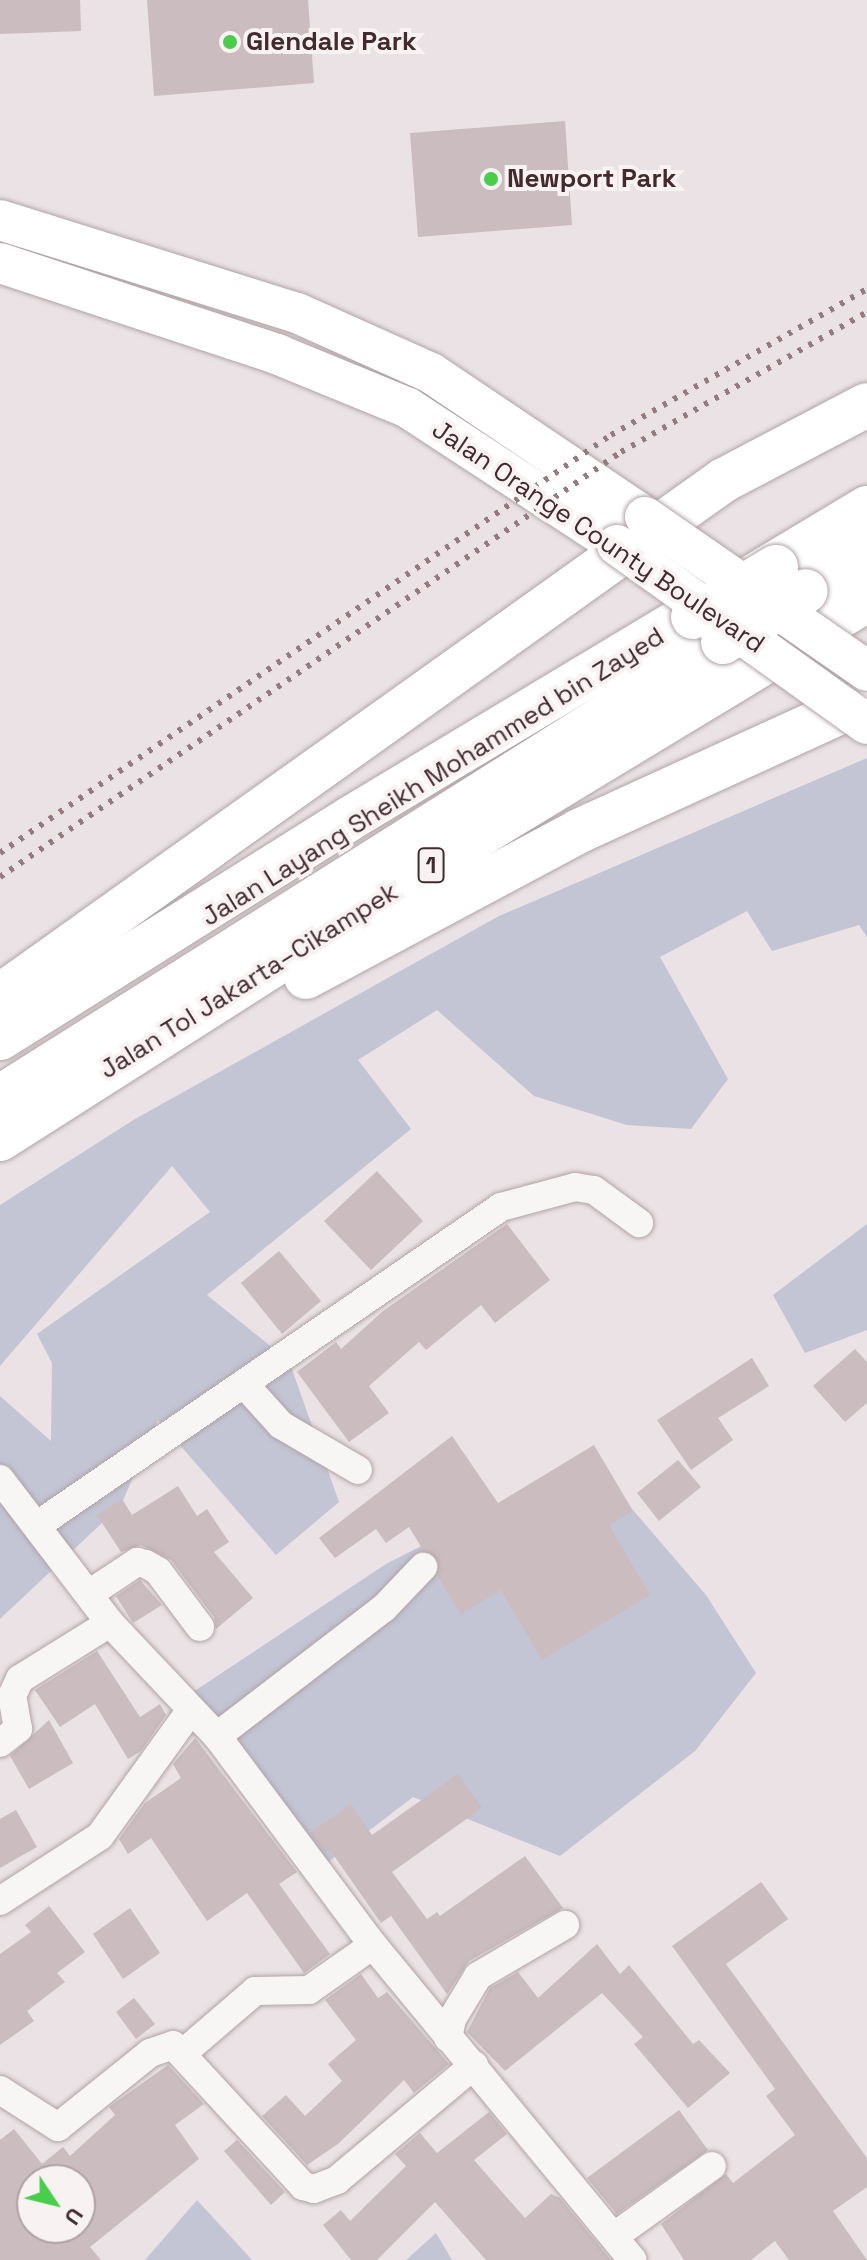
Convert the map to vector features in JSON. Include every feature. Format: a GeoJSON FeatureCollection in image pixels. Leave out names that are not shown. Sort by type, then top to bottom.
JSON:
{"type":"FeatureCollection","features":[{"type":"Feature","properties":{"kind":"highway"},"geometry":{"type":"LineString","coordinates":[[0,996],[724,480],[867,405]]}},
{"type":"Feature","properties":{"kind":"highway"},"geometry":{"type":"LineString","coordinates":[[0,1038],[349,819],[867,509]]}},
{"type":"Feature","properties":{"kind":"highway","name":"Jalan Layang Sheikh Mohammed bin Zayed"},"geometry":{"type":"LineString","coordinates":[[0,1046],[867,509]]}},
{"type":"Feature","properties":{"kind":"highway","name":"Jalan Layang Sheikh Mohammed bin Zayed"},"geometry":{"type":"LineString","coordinates":[[0,1097],[867,552]]}},
{"type":"Feature","properties":{"kind":"highway","name":"Jalan Tol Jakarta–Cikampek"},"geometry":{"type":"LineString","coordinates":[[0,1139],[438,860],[867,600]]}},
{"type":"Feature","properties":{"kind":"highway"},"geometry":{"type":"LineString","coordinates":[[0,1147],[579,831],[867,700]]}},
{"type":"Feature","properties":{"kind":"main road","name":"Jalan Orange County Boulevard"},"geometry":{"type":"LineString","coordinates":[[0,220],[297,313],[434,375],[554,452],[867,671]]}},
{"type":"Feature","properties":{"kind":"main road","name":"Jalan Orange County Boulevard"},"geometry":{"type":"LineString","coordinates":[[0,263],[279,355],[408,408],[532,485],[867,724]]}},
{"type":"Feature","properties":{"kind":"street"},"geometry":{"type":"LineString","coordinates":[[39,1524],[501,1207],[575,1187],[594,1190],[639,1223]]}},
{"type":"Feature","properties":{"kind":"street"},"geometry":{"type":"LineString","coordinates":[[244,1384],[281,1425],[358,1470]]}},
{"type":"Feature","properties":{"kind":"street"},"geometry":{"type":"LineString","coordinates":[[0,1479],[39,1524],[110,1623],[217,1736],[373,1945],[616,2235],[633,2260]]}},
{"type":"Feature","properties":{"kind":"street"},"geometry":{"type":"LineString","coordinates":[[89,1594],[137,1562],[146,1564],[158,1571],[200,1627]]}},
{"type":"Feature","properties":{"kind":"street"},"geometry":{"type":"LineString","coordinates":[[217,1736],[384,1608],[423,1567]]}},
{"type":"Feature","properties":{"kind":"street"},"geometry":{"type":"LineString","coordinates":[[0,1743],[18,1729],[12,1696],[20,1679],[110,1623]]}},
{"type":"Feature","properties":{"kind":"street"},"geometry":{"type":"LineString","coordinates":[[0,1901],[100,1836],[191,1710]]}},
{"type":"Feature","properties":{"kind":"street"},"geometry":{"type":"LineString","coordinates":[[448,2038],[452,2019],[478,1976],[565,1925]]}},
{"type":"Feature","properties":{"kind":"street"},"geometry":{"type":"LineString","coordinates":[[183,2053],[255,1991],[309,1990],[373,1945]]}},
{"type":"Feature","properties":{"kind":"street"},"geometry":{"type":"LineString","coordinates":[[0,2090],[58,2127],[161,2047],[173,2045],[303,2186],[314,2189],[337,2180],[474,2065]]}},
{"type":"Feature","properties":{"kind":"street"},"geometry":{"type":"LineString","coordinates":[[616,2235],[712,2166]]}},
{"type":"Feature","properties":{"kind":"shaded area"},"geometry":{"type":"Polygon","coordinates":[[[867,758],[867,937],[859,925],[772,951],[747,911],[660,957],[728,1079],[691,1129],[627,1125],[534,1096],[437,1010],[358,1060],[411,1129],[207,1295],[289,1361],[339,1502],[276,1555],[158,1420],[121,1505],[0,1619],[0,1396],[51,1441],[52,1363],[37,1334],[210,1212],[172,1166],[0,1366],[0,1205],[135,1119],[499,916],[867,758]]]}},
{"type":"Feature","properties":{"kind":"shaded area"},"geometry":{"type":"Polygon","coordinates":[[[867,1224],[867,1330],[805,1353],[773,1295],[867,1224]]]}},
{"type":"Feature","properties":{"kind":"shaded area"},"geometry":{"type":"Polygon","coordinates":[[[590,1460],[706,1595],[756,1673],[695,1751],[560,1856],[413,1797],[319,1869],[190,1694],[386,1564],[590,1460]]]}},
{"type":"Feature","properties":{"kind":"shaded area"},"geometry":{"type":"Polygon","coordinates":[[[197,2200],[252,2260],[145,2260],[197,2200]]]}},
{"type":"Feature","properties":{"kind":"shaded area"},"geometry":{"type":"Polygon","coordinates":[[[436,2233],[452,2260],[406,2260],[436,2233]]]}},
{"type":"Feature","properties":{"kind":"building"},"geometry":{"type":"Polygon","coordinates":[[[0,0],[80,0],[81,31],[0,34],[0,0]]]}},
{"type":"Feature","properties":{"kind":"building","name":"Glendale Park"},"geometry":{"type":"Polygon","coordinates":[[[147,0],[308,0],[314,83],[154,96],[147,0]]]}},
{"type":"Feature","properties":{"kind":"building","name":"Newport Park"},"geometry":{"type":"Polygon","coordinates":[[[565,121],[572,225],[418,237],[410,133],[565,121]]]}},
{"type":"Feature","properties":{"kind":"building"},"geometry":{"type":"Polygon","coordinates":[[[377,1171],[423,1221],[371,1270],[324,1221],[377,1171]]]}},
{"type":"Feature","properties":{"kind":"building"},"geometry":{"type":"Polygon","coordinates":[[[507,1224],[550,1280],[495,1323],[481,1305],[426,1350],[419,1342],[369,1386],[389,1413],[349,1442],[297,1372],[336,1342],[341,1349],[383,1311],[507,1224]]]}},
{"type":"Feature","properties":{"kind":"building"},"geometry":{"type":"Polygon","coordinates":[[[279,1251],[321,1301],[282,1334],[241,1283],[279,1251]]]}},
{"type":"Feature","properties":{"kind":"building"},"geometry":{"type":"Polygon","coordinates":[[[855,1349],[867,1362],[867,1403],[845,1422],[813,1386],[855,1349]]]}},
{"type":"Feature","properties":{"kind":"building"},"geometry":{"type":"Polygon","coordinates":[[[752,1358],[769,1386],[718,1418],[733,1440],[691,1470],[657,1420],[752,1358]]]}},
{"type":"Feature","properties":{"kind":"building"},"geometry":{"type":"Polygon","coordinates":[[[452,1436],[498,1503],[594,1445],[633,1511],[609,1525],[650,1595],[542,1660],[501,1590],[461,1614],[437,1575],[439,1561],[423,1550],[409,1527],[386,1543],[376,1529],[335,1558],[319,1538],[452,1436]]]}},
{"type":"Feature","properties":{"kind":"building"},"geometry":{"type":"Polygon","coordinates":[[[678,1460],[701,1487],[659,1521],[637,1493],[678,1460]]]}},
{"type":"Feature","properties":{"kind":"building"},"geometry":{"type":"Polygon","coordinates":[[[178,1486],[197,1516],[207,1509],[229,1542],[214,1552],[253,1598],[216,1629],[214,1617],[171,1560],[141,1545],[121,1552],[97,1515],[122,1499],[132,1515],[178,1486]]]}},
{"type":"Feature","properties":{"kind":"building"},"geometry":{"type":"Polygon","coordinates":[[[140,1580],[162,1605],[133,1623],[116,1596],[140,1580]]]}},
{"type":"Feature","properties":{"kind":"building"},"geometry":{"type":"Polygon","coordinates":[[[97,1651],[140,1717],[160,1704],[166,1715],[141,1751],[128,1759],[95,1704],[60,1727],[35,1690],[97,1651]]]}},
{"type":"Feature","properties":{"kind":"building"},"geometry":{"type":"Polygon","coordinates":[[[49,1720],[73,1763],[29,1789],[10,1756],[49,1720]]]}},
{"type":"Feature","properties":{"kind":"building"},"geometry":{"type":"Polygon","coordinates":[[[195,1738],[297,1872],[279,1884],[330,1954],[304,1973],[247,1893],[207,1921],[151,1838],[128,1854],[119,1839],[145,1803],[181,1778],[173,1764],[195,1738]]]}},
{"type":"Feature","properties":{"kind":"building"},"geometry":{"type":"Polygon","coordinates":[[[458,1774],[482,1808],[392,1872],[427,1919],[437,1912],[440,1916],[525,1856],[563,1908],[469,1961],[447,1994],[391,1916],[381,1923],[330,1850],[325,1853],[310,1833],[351,1804],[372,1835],[458,1774]]]}},
{"type":"Feature","properties":{"kind":"building"},"geometry":{"type":"Polygon","coordinates":[[[16,1810],[37,1847],[0,1868],[0,1819],[16,1810]]]}},
{"type":"Feature","properties":{"kind":"building"},"geometry":{"type":"Polygon","coordinates":[[[761,1882],[788,1919],[726,1964],[867,2158],[867,2187],[833,2211],[867,2260],[789,2260],[775,2241],[751,2260],[684,2260],[661,2224],[726,2174],[733,2183],[795,2135],[766,2096],[775,2089],[672,1946],[761,1882]]]}},
{"type":"Feature","properties":{"kind":"building"},"geometry":{"type":"Polygon","coordinates":[[[49,1906],[85,1952],[57,1973],[65,1982],[27,2011],[34,2021],[0,2045],[0,1954],[31,1932],[25,1925],[49,1906]]]}},
{"type":"Feature","properties":{"kind":"building"},"geometry":{"type":"Polygon","coordinates":[[[130,1908],[160,1953],[123,1979],[93,1934],[130,1908]]]}},
{"type":"Feature","properties":{"kind":"building"},"geometry":{"type":"Polygon","coordinates":[[[597,1944],[620,1974],[629,1965],[693,2044],[699,2040],[730,2073],[688,2108],[634,2044],[643,2037],[602,1993],[505,2071],[467,2032],[490,1988],[518,1972],[538,1998],[597,1944]]]}},
{"type":"Feature","properties":{"kind":"building"},"geometry":{"type":"Polygon","coordinates":[[[361,1974],[378,1998],[387,1992],[449,2064],[414,2093],[404,2080],[338,2144],[307,2165],[262,2116],[286,2095],[305,2116],[342,2081],[328,2064],[356,2040],[325,2000],[361,1974]]]}},
{"type":"Feature","properties":{"kind":"building"},"geometry":{"type":"Polygon","coordinates":[[[134,1998],[155,2024],[136,2039],[116,2012],[134,1998]]]}},
{"type":"Feature","properties":{"kind":"building"},"geometry":{"type":"Polygon","coordinates":[[[168,2065],[204,2104],[175,2125],[199,2159],[96,2242],[96,2164],[42,2164],[63,2147],[70,2156],[115,2115],[109,2107],[168,2065]]]}},
{"type":"Feature","properties":{"kind":"building"},"geometry":{"type":"Polygon","coordinates":[[[679,2110],[708,2150],[617,2214],[587,2178],[679,2110]]]}},
{"type":"Feature","properties":{"kind":"building"},"geometry":{"type":"Polygon","coordinates":[[[489,2112],[507,2134],[474,2160],[525,2218],[551,2194],[560,2198],[611,2260],[486,2260],[435,2202],[377,2260],[351,2260],[323,2225],[341,2210],[350,2221],[406,2166],[395,2154],[420,2133],[437,2153],[489,2112]]]}},
{"type":"Feature","properties":{"kind":"building"},"geometry":{"type":"Polygon","coordinates":[[[14,2129],[42,2164],[16,2164],[16,2244],[94,2244],[90,2247],[101,2260],[0,2260],[0,2140],[14,2129]]]}},
{"type":"Feature","properties":{"kind":"building"},"geometry":{"type":"Polygon","coordinates":[[[237,2140],[285,2192],[271,2205],[224,2151],[237,2140]]]}},
{"type":"Feature","properties":{"kind":"railway"},"geometry":{"type":"LineString","coordinates":[[0,853],[611,435],[867,289]]}},
{"type":"Feature","properties":{"kind":"railway"},"geometry":{"type":"LineString","coordinates":[[0,877],[621,452],[867,312]]}},
{"type":"Feature","properties":{"kind":"place","name":"Glendale Park"},"geometry":{"type":"Point","coordinates":[230,42]}},
{"type":"Feature","properties":{"kind":"place","name":"Newport Park"},"geometry":{"type":"Point","coordinates":[491,179]}}]}
